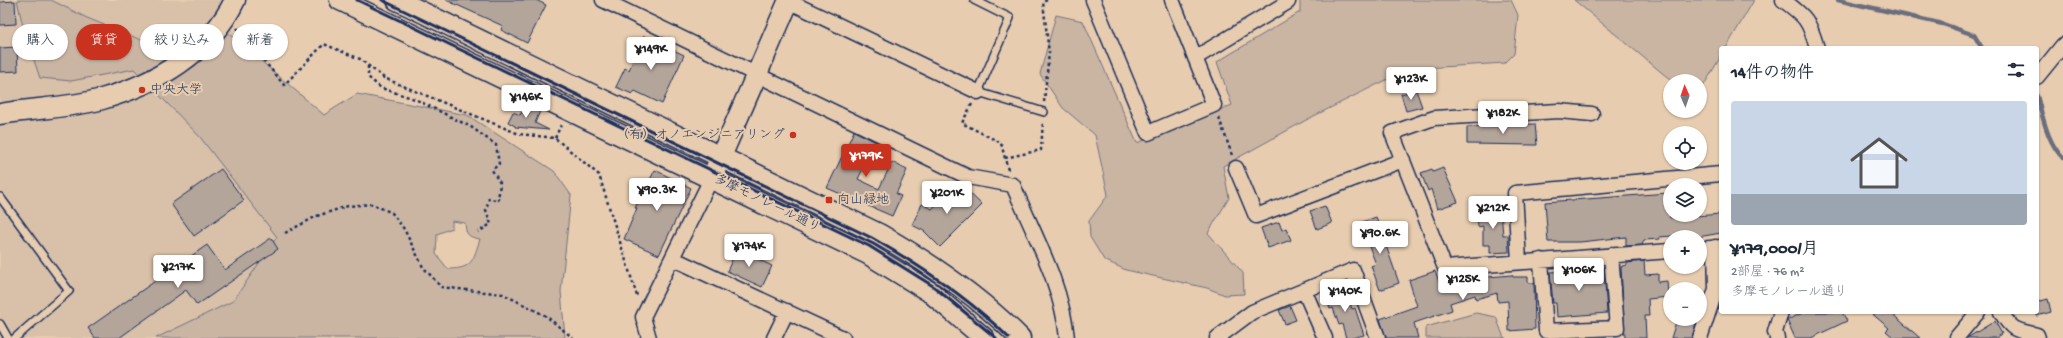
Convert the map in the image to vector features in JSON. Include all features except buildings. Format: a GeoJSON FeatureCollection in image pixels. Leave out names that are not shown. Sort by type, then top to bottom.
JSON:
{"type":"FeatureCollection","features":[{"type":"Feature","properties":{"kind":"main road","name":"多摩モノレール通り"},"geometry":{"type":"LineString","coordinates":[[340,0],[712,177],[868,254],[930,292],[984,338]]}},
{"type":"Feature","properties":{"kind":"main road","name":"多摩モノレール通り"},"geometry":{"type":"LineString","coordinates":[[397,0],[722,156],[879,234],[911,252],[975,297],[1020,338]]}},
{"type":"Feature","properties":{"kind":"main road"},"geometry":{"type":"LineString","coordinates":[[712,177],[758,74],[788,0]]}},
{"type":"Feature","properties":{"kind":"main road"},"geometry":{"type":"LineString","coordinates":[[0,114],[101,99],[144,84],[161,76],[190,55],[208,39],[231,8]]}},
{"type":"Feature","properties":{"kind":"street"},"geometry":{"type":"LineString","coordinates":[[603,0],[968,177],[1013,185],[1059,292],[1065,319],[1067,338]]}},
{"type":"Feature","properties":{"kind":"street"},"geometry":{"type":"LineString","coordinates":[[788,0],[978,92]]}},
{"type":"Feature","properties":{"kind":"street"},"geometry":{"type":"LineString","coordinates":[[1093,0],[1148,133],[1214,104],[1172,0]]}},
{"type":"Feature","properties":{"kind":"street"},"geometry":{"type":"LineString","coordinates":[[1195,58],[1288,2],[1287,0]]}},
{"type":"Feature","properties":{"kind":"street"},"geometry":{"type":"LineString","coordinates":[[1783,0],[1799,12],[1810,25],[1816,46]]}},
{"type":"Feature","properties":{"kind":"street"},"geometry":{"type":"LineString","coordinates":[[2039,75],[2063,46]]}},
{"type":"Feature","properties":{"kind":"street"},"geometry":{"type":"LineString","coordinates":[[1592,114],[1559,111],[1434,118],[1392,133],[1445,268],[1663,251]]}},
{"type":"Feature","properties":{"kind":"street"},"geometry":{"type":"LineString","coordinates":[[1236,168],[1256,216],[1403,160]]}},
{"type":"Feature","properties":{"kind":"street"},"geometry":{"type":"LineString","coordinates":[[1519,262],[1515,193],[1719,174]]}},
{"type":"Feature","properties":{"kind":"street"},"geometry":{"type":"LineString","coordinates":[[649,338],[643,317],[712,177]]}},
{"type":"Feature","properties":{"kind":"street"},"geometry":{"type":"LineString","coordinates":[[1700,338],[1716,289],[1718,247],[1707,248]]}},
{"type":"Feature","properties":{"kind":"street"},"geometry":{"type":"LineString","coordinates":[[1540,260],[1546,331],[1618,328],[1611,255]]}},
{"type":"Feature","properties":{"kind":"street"},"geometry":{"type":"LineString","coordinates":[[672,258],[843,338]]}},
{"type":"Feature","properties":{"kind":"street"},"geometry":{"type":"LineString","coordinates":[[1218,338],[1252,312],[1354,270],[1378,338]]}},
{"type":"Feature","properties":{"kind":"street"},"geometry":{"type":"LineString","coordinates":[[1304,290],[1325,338]]}},
{"type":"Feature","properties":{"kind":"street"},"geometry":{"type":"LineString","coordinates":[[774,338],[787,311]]}},
{"type":"Feature","properties":{"kind":"street"},"geometry":{"type":"LineString","coordinates":[[1777,338],[1775,332],[1781,314]]}},
{"type":"Feature","properties":{"kind":"street"},"geometry":{"type":"LineString","coordinates":[[1957,337],[1976,314]]}},
{"type":"Feature","properties":{"kind":"street"},"geometry":{"type":"LineString","coordinates":[[2002,314],[2009,325],[2018,332],[2037,335],[2038,338]]}},
{"type":"Feature","properties":{"kind":"lane"},"geometry":{"type":"LineString","coordinates":[[974,0],[1010,18],[978,92],[1044,112]]}},
{"type":"Feature","properties":{"kind":"lane"},"geometry":{"type":"LineString","coordinates":[[0,197],[69,291],[15,338]]}},
{"type":"Feature","properties":{"kind":"lane"},"geometry":{"type":"LineString","coordinates":[[0,324],[8,338]]}},
{"type":"Feature","properties":{"kind":"path"},"geometry":{"type":"LineString","coordinates":[[1005,158],[1041,150],[1049,53],[1043,2],[1047,0]]}},
{"type":"Feature","properties":{"kind":"path"},"geometry":{"type":"LineString","coordinates":[[231,8],[284,85],[324,44],[360,59],[384,78],[519,134],[555,138],[599,175],[638,300],[649,306]]}},
{"type":"Feature","properties":{"kind":"path"},"geometry":{"type":"LineString","coordinates":[[368,66],[368,77],[381,88],[415,99],[439,110],[471,127],[496,145],[499,164],[492,170],[500,183],[498,201],[489,198],[486,210],[491,224],[478,232]]}},
{"type":"Feature","properties":{"kind":"path"},"geometry":{"type":"LineString","coordinates":[[978,92],[962,123],[1002,144],[1013,185]]}},
{"type":"Feature","properties":{"kind":"path"},"geometry":{"type":"LineString","coordinates":[[1214,104],[1236,168]]}},
{"type":"Feature","properties":{"kind":"path"},"geometry":{"type":"LineString","coordinates":[[555,138],[564,118]]}},
{"type":"Feature","properties":{"kind":"path"},"geometry":{"type":"LineString","coordinates":[[286,233],[317,216],[348,206],[372,204],[392,213],[404,229],[423,267],[441,287],[503,294],[546,316],[573,338]]}},
{"type":"Feature","properties":{"kind":"shaded area","name":"中央大学"},"geometry":{"type":"Polygon","coordinates":[[[0,0],[222,0],[216,11],[232,30],[232,60],[258,60],[352,169],[242,338],[0,338],[0,0]]]}},
{"type":"Feature","properties":{"kind":"shaded area"},"geometry":{"type":"Polygon","coordinates":[[[17,0],[51,0],[102,24],[76,24],[76,60],[132,60],[132,36],[140,39],[140,60],[191,60],[198,63],[200,60],[224,60],[224,29],[232,36],[232,60],[260,60],[324,115],[357,94],[467,115],[554,171],[571,195],[561,291],[565,338],[156,338],[233,301],[277,237],[200,137],[134,69],[71,81],[40,78],[34,60],[68,60],[68,24],[22,24],[17,0]],[[452,221],[452,228],[437,234],[436,254],[448,269],[456,269],[467,265],[471,262],[476,253],[480,239],[468,235],[465,223],[452,221]]]}},
{"type":"Feature","properties":{"kind":"shaded area"},"geometry":{"type":"Polygon","coordinates":[[[1300,0],[1511,0],[1518,15],[1514,54],[1505,63],[1408,69],[1308,119],[1223,166],[1229,198],[1208,233],[1243,273],[1244,294],[1225,295],[1207,288],[1126,270],[1104,260],[1090,237],[1089,221],[1108,195],[1095,135],[1063,108],[1040,74],[1056,15],[1083,21],[1137,143],[1232,105],[1217,62],[1300,12],[1300,0]]]}},
{"type":"Feature","properties":{"kind":"shaded area"},"geometry":{"type":"Polygon","coordinates":[[[1574,0],[1754,0],[1727,46],[1719,46],[1719,59],[1707,80],[1707,74],[1664,74],[1574,0]]]}},
{"type":"Feature","properties":{"kind":"shaded area"},"geometry":{"type":"Polygon","coordinates":[[[1476,313],[1496,317],[1504,338],[1426,338],[1426,327],[1476,313]]]}},
{"type":"Feature","properties":{"kind":"waterway"},"geometry":{"type":"LineString","coordinates":[[1838,0],[1943,24],[1974,35],[1981,46]]}},
{"type":"Feature","properties":{"kind":"waterway"},"geometry":{"type":"LineString","coordinates":[[2039,103],[2049,137],[2063,158]]}},
{"type":"Feature","properties":{"kind":"railway"},"geometry":{"type":"LineString","coordinates":[[357,0],[869,246],[933,286],[996,338]]}},
{"type":"Feature","properties":{"kind":"railway"},"geometry":{"type":"LineString","coordinates":[[382,0],[872,238],[926,271],[961,296],[978,309],[1009,338]]}},
{"type":"Feature","properties":{"kind":"place","name":"中央大学"},"geometry":{"type":"Point","coordinates":[142,90]}},
{"type":"Feature","properties":{"kind":"place","name":"（有）オノエンジニアリング"},"geometry":{"type":"Point","coordinates":[793,135]}},
{"type":"Feature","properties":{"kind":"place","name":"向山緑地"},"geometry":{"type":"Point","coordinates":[829,200]}}]}
